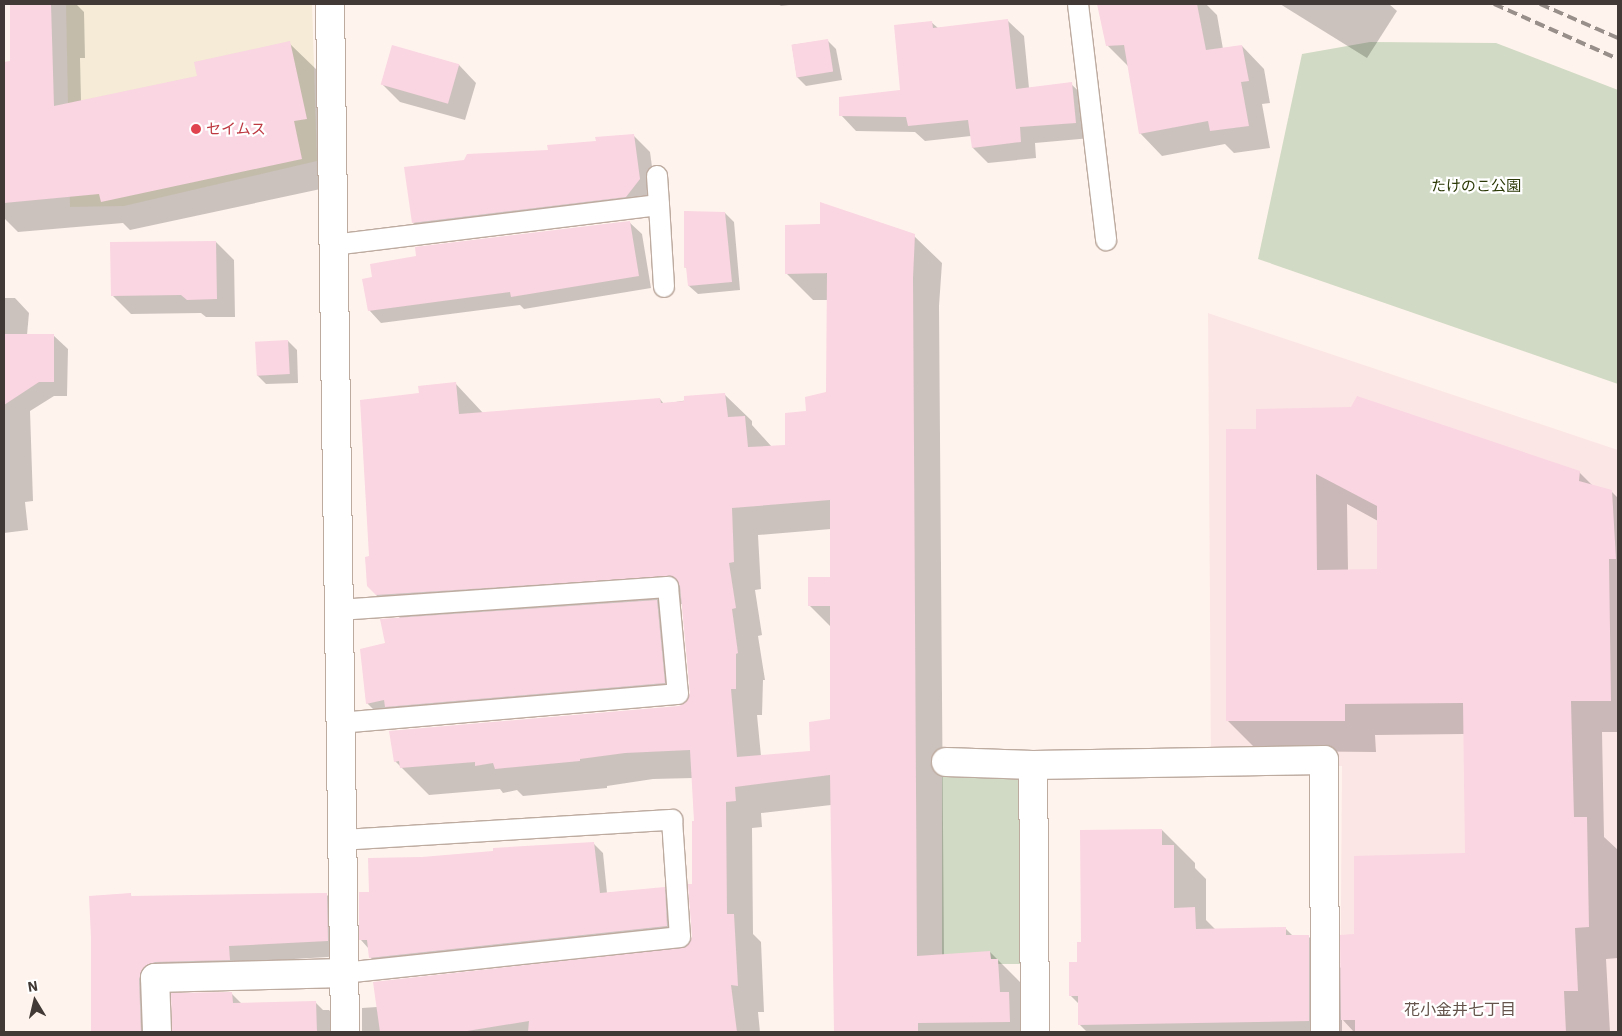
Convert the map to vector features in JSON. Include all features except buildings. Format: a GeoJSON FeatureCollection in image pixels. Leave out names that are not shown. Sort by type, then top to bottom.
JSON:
{"type":"FeatureCollection","features":[{"type":"Feature","properties":{"kind":"street"},"geometry":{"type":"LineString","coordinates":[[330,4],[345,1032]]}},
{"type":"Feature","properties":{"kind":"street"},"geometry":{"type":"LineString","coordinates":[[946,762],[1033,765],[1324,760],[1325,1032]]}},
{"type":"Feature","properties":{"kind":"street"},"geometry":{"type":"LineString","coordinates":[[1033,765],[1035,1032]]}},
{"type":"Feature","properties":{"kind":"street"},"geometry":{"type":"LineString","coordinates":[[157,1032],[155,978],[344,972]]}},
{"type":"Feature","properties":{"kind":"lane"},"geometry":{"type":"LineString","coordinates":[[1078,4],[1106,240]]}},
{"type":"Feature","properties":{"kind":"lane"},"geometry":{"type":"LineString","coordinates":[[657,176],[664,287]]}},
{"type":"Feature","properties":{"kind":"lane"},"geometry":{"type":"LineString","coordinates":[[333,245],[659,205]]}},
{"type":"Feature","properties":{"kind":"lane"},"geometry":{"type":"LineString","coordinates":[[338,610],[668,587],[678,694],[340,723]]}},
{"type":"Feature","properties":{"kind":"lane"},"geometry":{"type":"LineString","coordinates":[[341,840],[672,820],[680,937],[344,972]]}},
{"type":"Feature","properties":{"kind":"shaded area"},"geometry":{"type":"Polygon","coordinates":[[[66,4],[312,4],[317,161],[124,206],[70,207],[66,4]]]}},
{"type":"Feature","properties":{"kind":"shaded area"},"geometry":{"type":"Polygon","coordinates":[[[1208,313],[1618,450],[1618,1032],[1340,1032],[1342,766],[1211,768],[1208,313]]]}},
{"type":"Feature","properties":{"kind":"green space","name":"たけのこ公園"},"geometry":{"type":"Polygon","coordinates":[[[1370,42],[1496,43],[1618,90],[1618,384],[1258,259],[1302,54],[1370,42]]]}},
{"type":"Feature","properties":{"kind":"green space"},"geometry":{"type":"Polygon","coordinates":[[[942,775],[1046,775],[1046,964],[942,964],[942,775]]]}},
{"type":"Feature","properties":{"kind":"railway"},"geometry":{"type":"LineString","coordinates":[[1494,4],[1618,59]]}},
{"type":"Feature","properties":{"kind":"railway"},"geometry":{"type":"LineString","coordinates":[[1540,4],[1618,38]]}},
{"type":"Feature","properties":{"kind":"place","name":"セイムス"},"geometry":{"type":"Point","coordinates":[196,129]}},
{"type":"Feature","properties":{"kind":"district","name":"花小金井七丁目"},"geometry":{"type":"Point","coordinates":[1460,1009]}}]}
